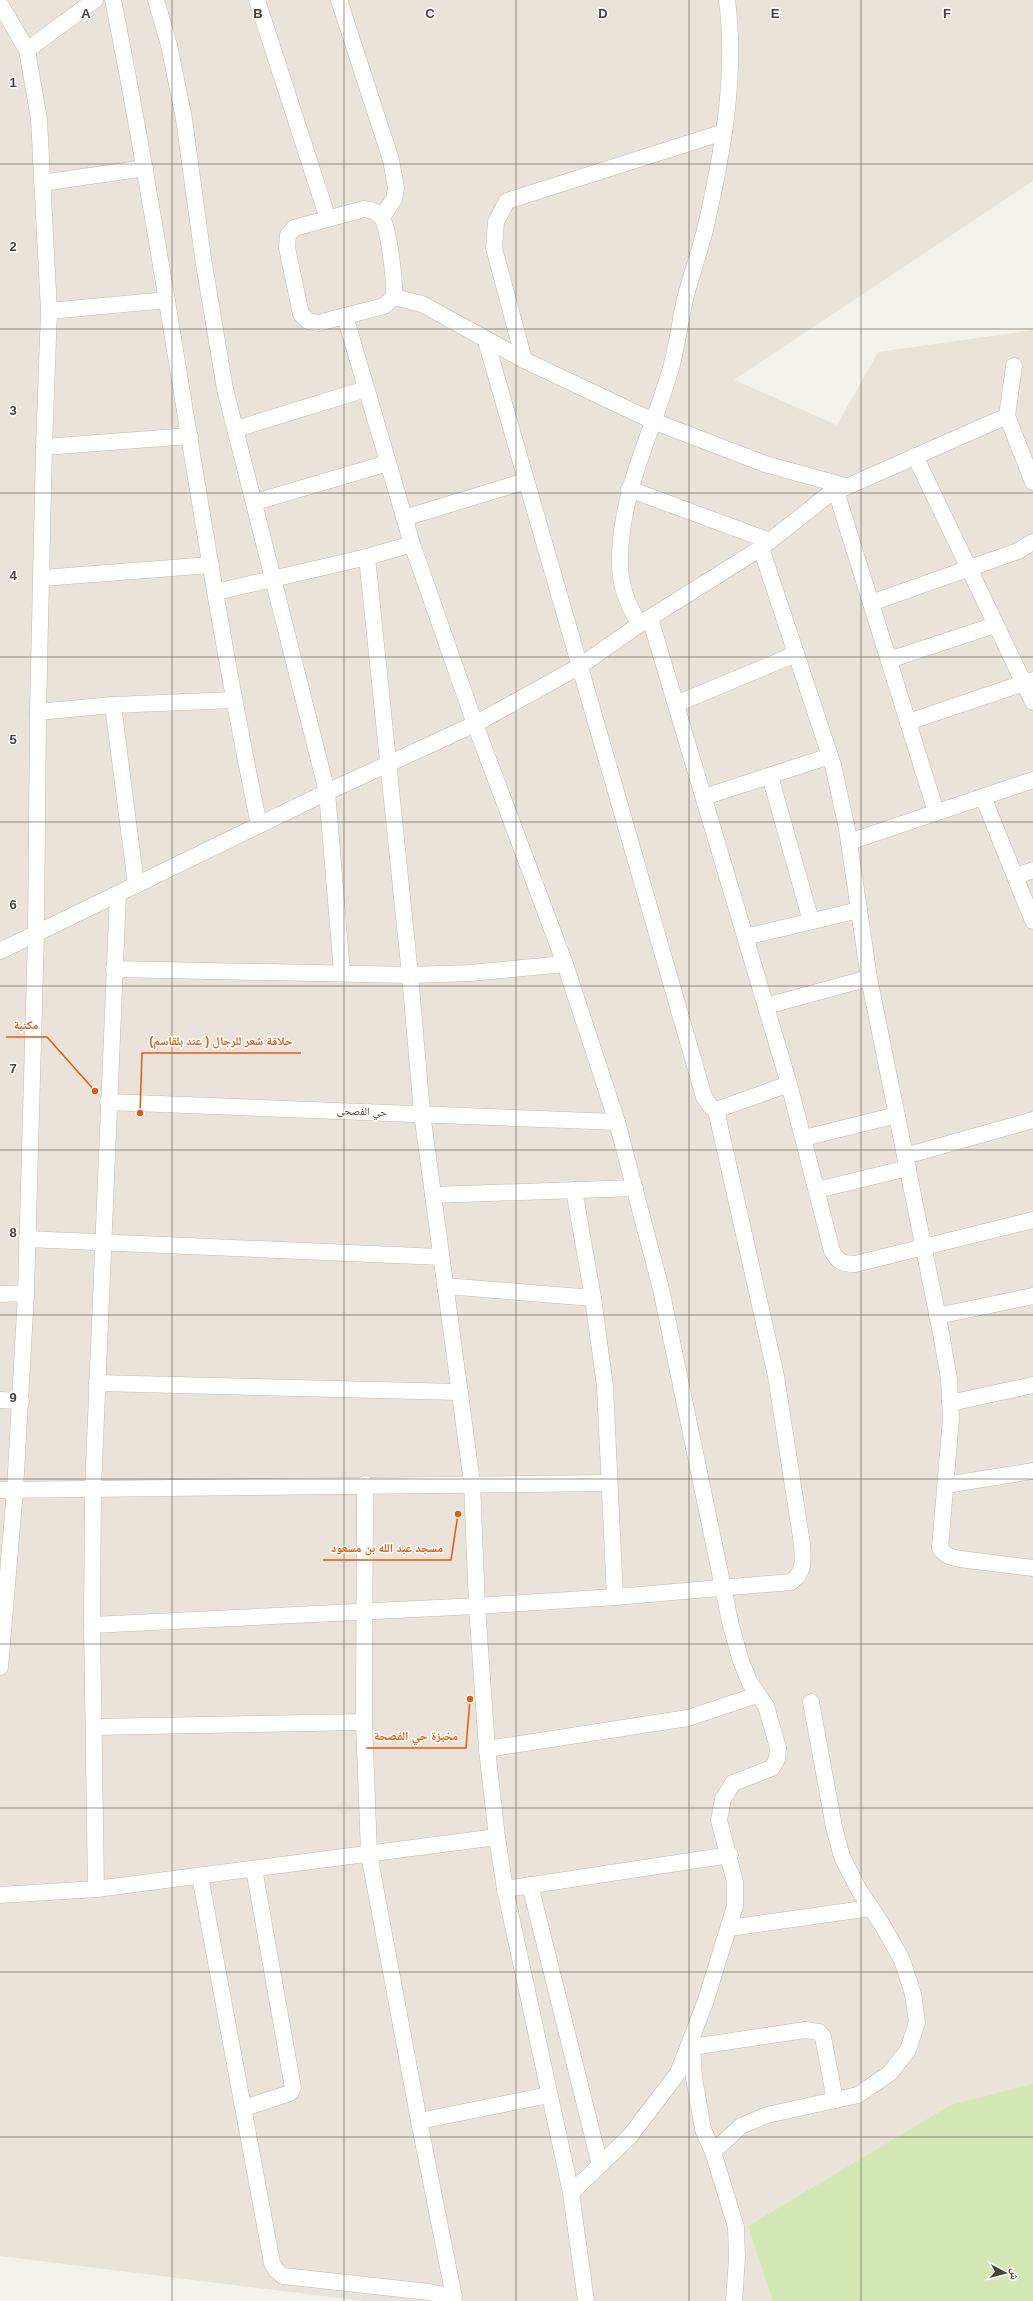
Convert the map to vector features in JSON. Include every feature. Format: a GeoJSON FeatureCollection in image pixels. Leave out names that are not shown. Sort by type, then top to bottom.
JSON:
{"type":"FeatureCollection","features":[{"type":"Feature","properties":{"kind":"street"},"geometry":{"type":"LineString","coordinates":[[27,50],[95,0]]}},
{"type":"Feature","properties":{"kind":"street"},"geometry":{"type":"LineString","coordinates":[[112,0],[145,168],[233,700],[259,825]]}},
{"type":"Feature","properties":{"kind":"street"},"geometry":{"type":"LineString","coordinates":[[156,0],[169,44],[184,119],[203,258],[225,388],[327,792],[342,973]]}},
{"type":"Feature","properties":{"kind":"street"},"geometry":{"type":"LineString","coordinates":[[256,0],[328,219]]}},
{"type":"Feature","properties":{"kind":"street"},"geometry":{"type":"LineString","coordinates":[[339,0],[391,160],[396,188],[394,199],[382,217]]}},
{"type":"Feature","properties":{"kind":"street"},"geometry":{"type":"LineString","coordinates":[[727,0],[730,20],[728,102],[724,132],[704,232],[686,298],[671,368],[629,489],[620,554],[621,585],[630,609],[645,621],[676,704],[789,1084],[832,1251],[836,1259],[843,1264],[855,1264],[1033,1220]]}},
{"type":"Feature","properties":{"kind":"street"},"geometry":{"type":"LineString","coordinates":[[0,4],[27,50],[39,119],[49,311],[44,447],[38,712],[36,934],[26,1293],[21,1401],[8,1490],[0,1667]]}},
{"type":"Feature","properties":{"kind":"street"},"geometry":{"type":"LineString","coordinates":[[524,360],[494,248],[496,222],[507,201],[724,132]]}},
{"type":"Feature","properties":{"kind":"street"},"geometry":{"type":"LineString","coordinates":[[42,183],[145,168]]}},
{"type":"Feature","properties":{"kind":"street"},"geometry":{"type":"LineString","coordinates":[[364,209],[373,210],[382,217],[391,253],[395,284],[394,297],[384,306],[318,322],[308,321],[301,314],[287,248],[288,235],[294,228],[328,219],[364,209]]}},
{"type":"Feature","properties":{"kind":"street"},"geometry":{"type":"LineString","coordinates":[[394,297],[422,304],[456,321],[486,341],[653,421],[765,464],[840,488]]}},
{"type":"Feature","properties":{"kind":"street"},"geometry":{"type":"LineString","coordinates":[[49,311],[167,300]]}},
{"type":"Feature","properties":{"kind":"street"},"geometry":{"type":"LineString","coordinates":[[345,316],[412,544],[475,724],[565,964],[617,1122],[661,1289],[725,1588],[731,1626],[741,1661],[757,1695],[766,1706],[778,1748],[777,1759],[772,1768],[733,1783],[723,1799],[719,1820],[730,1855],[735,1882],[735,1906],[692,2044],[678,2073],[630,2136],[571,2193]]}},
{"type":"Feature","properties":{"kind":"street"},"geometry":{"type":"LineString","coordinates":[[92,1625],[615,1598],[791,1582],[798,1576],[803,1568],[803,1559],[776,1376],[716,1110],[711,1107],[704,1097],[486,341]]}},
{"type":"Feature","properties":{"kind":"street"},"geometry":{"type":"LineString","coordinates":[[1014,366],[1007,416],[1033,482]]}},
{"type":"Feature","properties":{"kind":"street"},"geometry":{"type":"LineString","coordinates":[[236,430],[366,389]]}},
{"type":"Feature","properties":{"kind":"street"},"geometry":{"type":"LineString","coordinates":[[0,951],[327,792],[475,724],[580,666],[645,621],[766,544],[840,488],[1007,416]]}},
{"type":"Feature","properties":{"kind":"street"},"geometry":{"type":"LineString","coordinates":[[44,447],[190,436]]}},
{"type":"Feature","properties":{"kind":"street"},"geometry":{"type":"LineString","coordinates":[[915,456],[995,625],[1029,682],[1033,702]]}},
{"type":"Feature","properties":{"kind":"street"},"geometry":{"type":"LineString","coordinates":[[255,502],[388,463]]}},
{"type":"Feature","properties":{"kind":"street"},"geometry":{"type":"LineString","coordinates":[[404,518],[526,480]]}},
{"type":"Feature","properties":{"kind":"street"},"geometry":{"type":"LineString","coordinates":[[840,488],[871,603],[936,812]]}},
{"type":"Feature","properties":{"kind":"street"},"geometry":{"type":"LineString","coordinates":[[629,489],[766,544]]}},
{"type":"Feature","properties":{"kind":"street"},"geometry":{"type":"LineString","coordinates":[[871,603],[1018,550],[1033,542]]}},
{"type":"Feature","properties":{"kind":"street"},"geometry":{"type":"LineString","coordinates":[[216,592],[367,557],[412,544]]}},
{"type":"Feature","properties":{"kind":"street"},"geometry":{"type":"LineString","coordinates":[[766,544],[796,654],[830,756],[849,842],[869,978],[949,1379],[950,1403],[946,1485],[940,1548],[943,1553],[960,1559],[1033,1568]]}},
{"type":"Feature","properties":{"kind":"street"},"geometry":{"type":"LineString","coordinates":[[367,557],[410,975],[422,1112],[472,1483],[477,1606],[487,1749],[497,1837],[505,1889],[571,2193],[586,2301]]}},
{"type":"Feature","properties":{"kind":"street"},"geometry":{"type":"LineString","coordinates":[[42,578],[211,565]]}},
{"type":"Feature","properties":{"kind":"street"},"geometry":{"type":"LineString","coordinates":[[889,660],[995,625]]}},
{"type":"Feature","properties":{"kind":"street"},"geometry":{"type":"LineString","coordinates":[[676,704],[796,654]]}},
{"type":"Feature","properties":{"kind":"street"},"geometry":{"type":"LineString","coordinates":[[908,722],[1029,682]]}},
{"type":"Feature","properties":{"kind":"street"},"geometry":{"type":"LineString","coordinates":[[38,712],[112,705],[233,700]]}},
{"type":"Feature","properties":{"kind":"street"},"geometry":{"type":"LineString","coordinates":[[112,705],[136,885]]}},
{"type":"Feature","properties":{"kind":"street"},"geometry":{"type":"LineString","coordinates":[[704,797],[830,756]]}},
{"type":"Feature","properties":{"kind":"street"},"geometry":{"type":"LineString","coordinates":[[770,776],[811,921]]}},
{"type":"Feature","properties":{"kind":"street"},"geometry":{"type":"LineString","coordinates":[[849,842],[1033,780]]}},
{"type":"Feature","properties":{"kind":"street"},"geometry":{"type":"LineString","coordinates":[[983,797],[1033,921]]}},
{"type":"Feature","properties":{"kind":"street"},"geometry":{"type":"LineString","coordinates":[[1016,876],[1033,870]]}},
{"type":"Feature","properties":{"kind":"street"},"geometry":{"type":"LineString","coordinates":[[96,1889],[92,1625],[93,1489],[108,1102],[118,894]]}},
{"type":"Feature","properties":{"kind":"street"},"geometry":{"type":"LineString","coordinates":[[746,937],[859,910]]}},
{"type":"Feature","properties":{"kind":"street"},"geometry":{"type":"LineString","coordinates":[[114,969],[410,975],[470,973],[565,964]]}},
{"type":"Feature","properties":{"kind":"street"},"geometry":{"type":"LineString","coordinates":[[766,1006],[869,978]]}},
{"type":"Feature","properties":{"kind":"street"},"geometry":{"type":"LineString","coordinates":[[716,1110],[789,1084]]}},
{"type":"Feature","properties":{"kind":"street","name":"حي الفصحى"},"geometry":{"type":"LineString","coordinates":[[108,1102],[422,1112],[617,1122]]}},
{"type":"Feature","properties":{"kind":"street"},"geometry":{"type":"LineString","coordinates":[[804,1138],[897,1115]]}},
{"type":"Feature","properties":{"kind":"street"},"geometry":{"type":"LineString","coordinates":[[817,1190],[1033,1120]]}},
{"type":"Feature","properties":{"kind":"street"},"geometry":{"type":"LineString","coordinates":[[433,1195],[635,1188]]}},
{"type":"Feature","properties":{"kind":"street"},"geometry":{"type":"LineString","coordinates":[[574,1190],[593,1298],[605,1386],[615,1598]]}},
{"type":"Feature","properties":{"kind":"street"},"geometry":{"type":"LineString","coordinates":[[27,1239],[441,1257]]}},
{"type":"Feature","properties":{"kind":"street"},"geometry":{"type":"LineString","coordinates":[[445,1286],[593,1298]]}},
{"type":"Feature","properties":{"kind":"street"},"geometry":{"type":"LineString","coordinates":[[0,1294],[26,1293]]}},
{"type":"Feature","properties":{"kind":"street"},"geometry":{"type":"LineString","coordinates":[[937,1316],[1033,1296]]}},
{"type":"Feature","properties":{"kind":"street"},"geometry":{"type":"LineString","coordinates":[[97,1383],[460,1392]]}},
{"type":"Feature","properties":{"kind":"street"},"geometry":{"type":"LineString","coordinates":[[950,1403],[1033,1385]]}},
{"type":"Feature","properties":{"kind":"street"},"geometry":{"type":"LineString","coordinates":[[0,1400],[21,1401]]}},
{"type":"Feature","properties":{"kind":"street"},"geometry":{"type":"LineString","coordinates":[[946,1485],[1033,1471]]}},
{"type":"Feature","properties":{"kind":"street"},"geometry":{"type":"LineString","coordinates":[[8,1490],[365,1484],[609,1483]]}},
{"type":"Feature","properties":{"kind":"street"},"geometry":{"type":"LineString","coordinates":[[200,1876],[272,2263],[276,2270],[283,2276],[429,2292],[455,2299],[419,2121],[369,1854],[364,1722],[365,1484]]}},
{"type":"Feature","properties":{"kind":"street"},"geometry":{"type":"LineString","coordinates":[[487,1749],[688,1718],[757,1695]]}},
{"type":"Feature","properties":{"kind":"street"},"geometry":{"type":"LineString","coordinates":[[713,2152],[741,2126],[767,2116],[858,2095],[890,2073],[908,2050],[917,2022],[913,1994],[902,1960],[859,1890],[842,1857],[834,1827],[812,1702]]}},
{"type":"Feature","properties":{"kind":"street"},"geometry":{"type":"LineString","coordinates":[[94,1727],[364,1722]]}},
{"type":"Feature","properties":{"kind":"street"},"geometry":{"type":"LineString","coordinates":[[0,1895],[96,1889],[497,1837]]}},
{"type":"Feature","properties":{"kind":"street"},"geometry":{"type":"LineString","coordinates":[[505,1889],[730,1855]]}},
{"type":"Feature","properties":{"kind":"street"},"geometry":{"type":"LineString","coordinates":[[244,2108],[290,2092],[293,2088],[254,1869]]}},
{"type":"Feature","properties":{"kind":"street"},"geometry":{"type":"LineString","coordinates":[[530,1885],[600,2165]]}},
{"type":"Feature","properties":{"kind":"street"},"geometry":{"type":"LineString","coordinates":[[729,1928],[871,1908]]}},
{"type":"Feature","properties":{"kind":"street"},"geometry":{"type":"LineString","coordinates":[[692,2044],[805,2030],[819,2032],[823,2037],[834,2100]]}},
{"type":"Feature","properties":{"kind":"street"},"geometry":{"type":"LineString","coordinates":[[692,2044],[694,2078],[703,2129],[713,2152],[736,2227],[737,2258],[734,2301]]}},
{"type":"Feature","properties":{"kind":"street"},"geometry":{"type":"LineString","coordinates":[[419,2121],[549,2095]]}},
{"type":"Feature","properties":{"kind":"shaded area"},"geometry":{"type":"Polygon","coordinates":[[[0,0],[1033,0],[1033,181],[734,380],[837,425],[878,352],[1033,330],[1033,2301],[364,2301],[0,2256],[0,0]]]}},
{"type":"Feature","properties":{"kind":"green space"},"geometry":{"type":"Polygon","coordinates":[[[1033,2084],[1033,2301],[773,2301],[748,2226],[951,2105],[1033,2084]]]}},
{"type":"Feature","properties":{"kind":"place","name":"مكتبة"},"geometry":{"type":"Point","coordinates":[95,1091]}},
{"type":"Feature","properties":{"kind":"place","name":"حلاقة شعر للرجال ( عند بلقاسم)"},"geometry":{"type":"Point","coordinates":[140,1113]}},
{"type":"Feature","properties":{"kind":"place","name":"مسجد عبد الله بن مسعود"},"geometry":{"type":"Point","coordinates":[458,1514]}},
{"type":"Feature","properties":{"kind":"place","name":"مخبزة حي الفصحة"},"geometry":{"type":"Point","coordinates":[470,1699]}}]}
